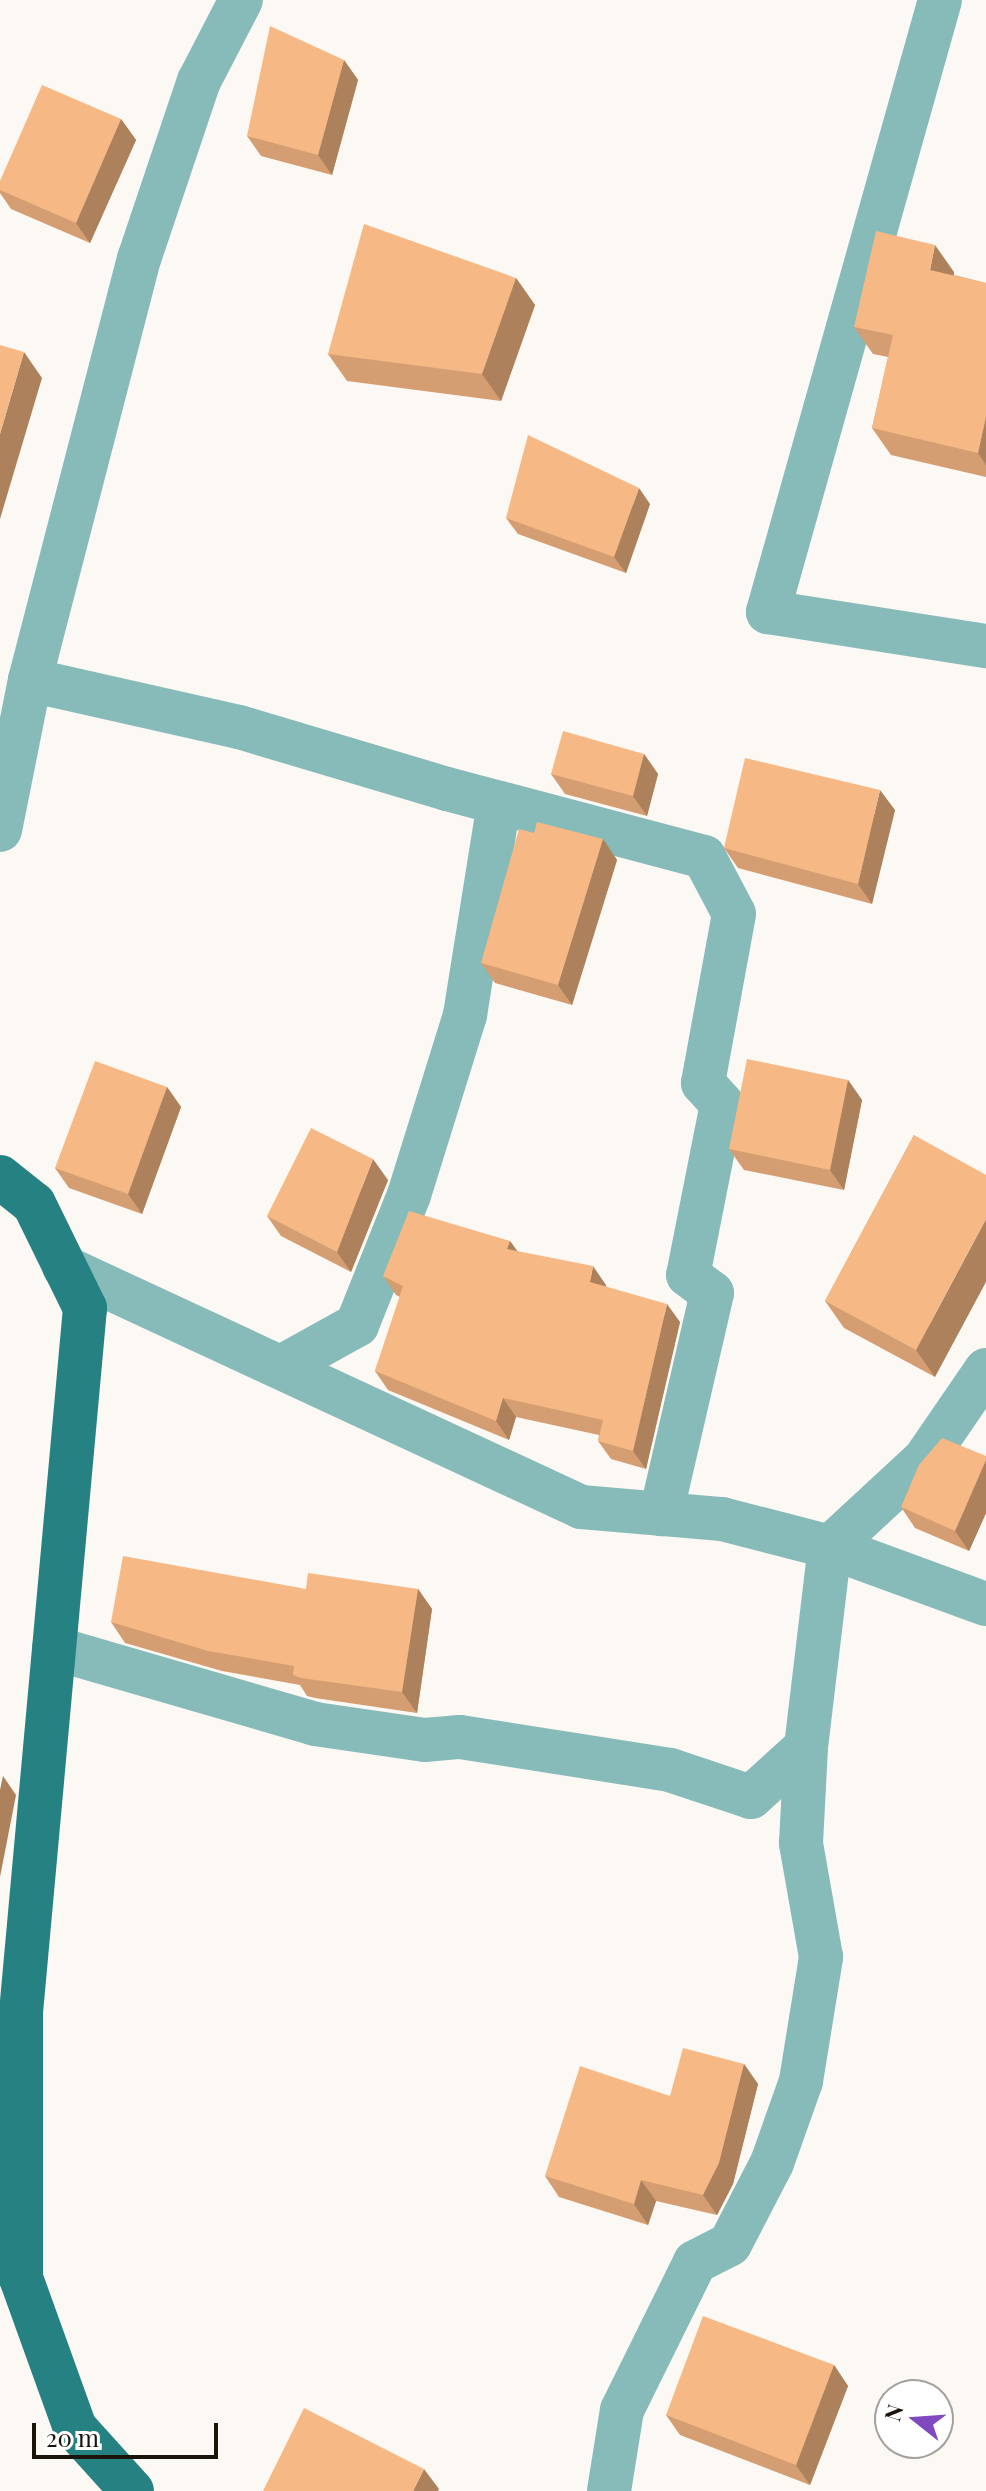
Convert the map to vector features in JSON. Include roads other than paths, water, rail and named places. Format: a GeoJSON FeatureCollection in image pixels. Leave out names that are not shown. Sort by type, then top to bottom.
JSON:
{"type":"FeatureCollection","features":[{"type":"Feature","properties":{"kind":"main road"},"geometry":{"type":"LineString","coordinates":[[0,1177],[34,1204],[85,1308],[21,2013],[10,2276],[75,2428],[132,2491]]}},
{"type":"Feature","properties":{"kind":"street"},"geometry":{"type":"LineString","coordinates":[[0,830],[30,680],[139,259],[199,81],[241,0]]}},
{"type":"Feature","properties":{"kind":"street"},"geometry":{"type":"LineString","coordinates":[[940,0],[768,612],[986,646]]}},
{"type":"Feature","properties":{"kind":"street"},"geometry":{"type":"LineString","coordinates":[[30,680],[239,727],[499,803],[704,857],[734,914],[703,1083],[722,1104],[688,1275],[712,1293],[661,1514]]}},
{"type":"Feature","properties":{"kind":"street"},"geometry":{"type":"LineString","coordinates":[[283,1366],[357,1325],[409,1195],[465,1015],[499,803]]}},
{"type":"Feature","properties":{"kind":"street"},"geometry":{"type":"LineString","coordinates":[[64,1267],[283,1366],[581,1507],[722,1519],[830,1547],[986,1604]]}},
{"type":"Feature","properties":{"kind":"street"},"geometry":{"type":"LineString","coordinates":[[609,2491],[628,2396],[695,2262],[730,2244],[772,2163],[801,2081],[821,1957],[801,1843],[806,1747],[830,1547],[925,1459],[986,1370]]}},
{"type":"Feature","properties":{"kind":"street"},"geometry":{"type":"LineString","coordinates":[[54,1648],[315,1724],[425,1740],[460,1737],[670,1770],[751,1797],[806,1747]]}}]}
